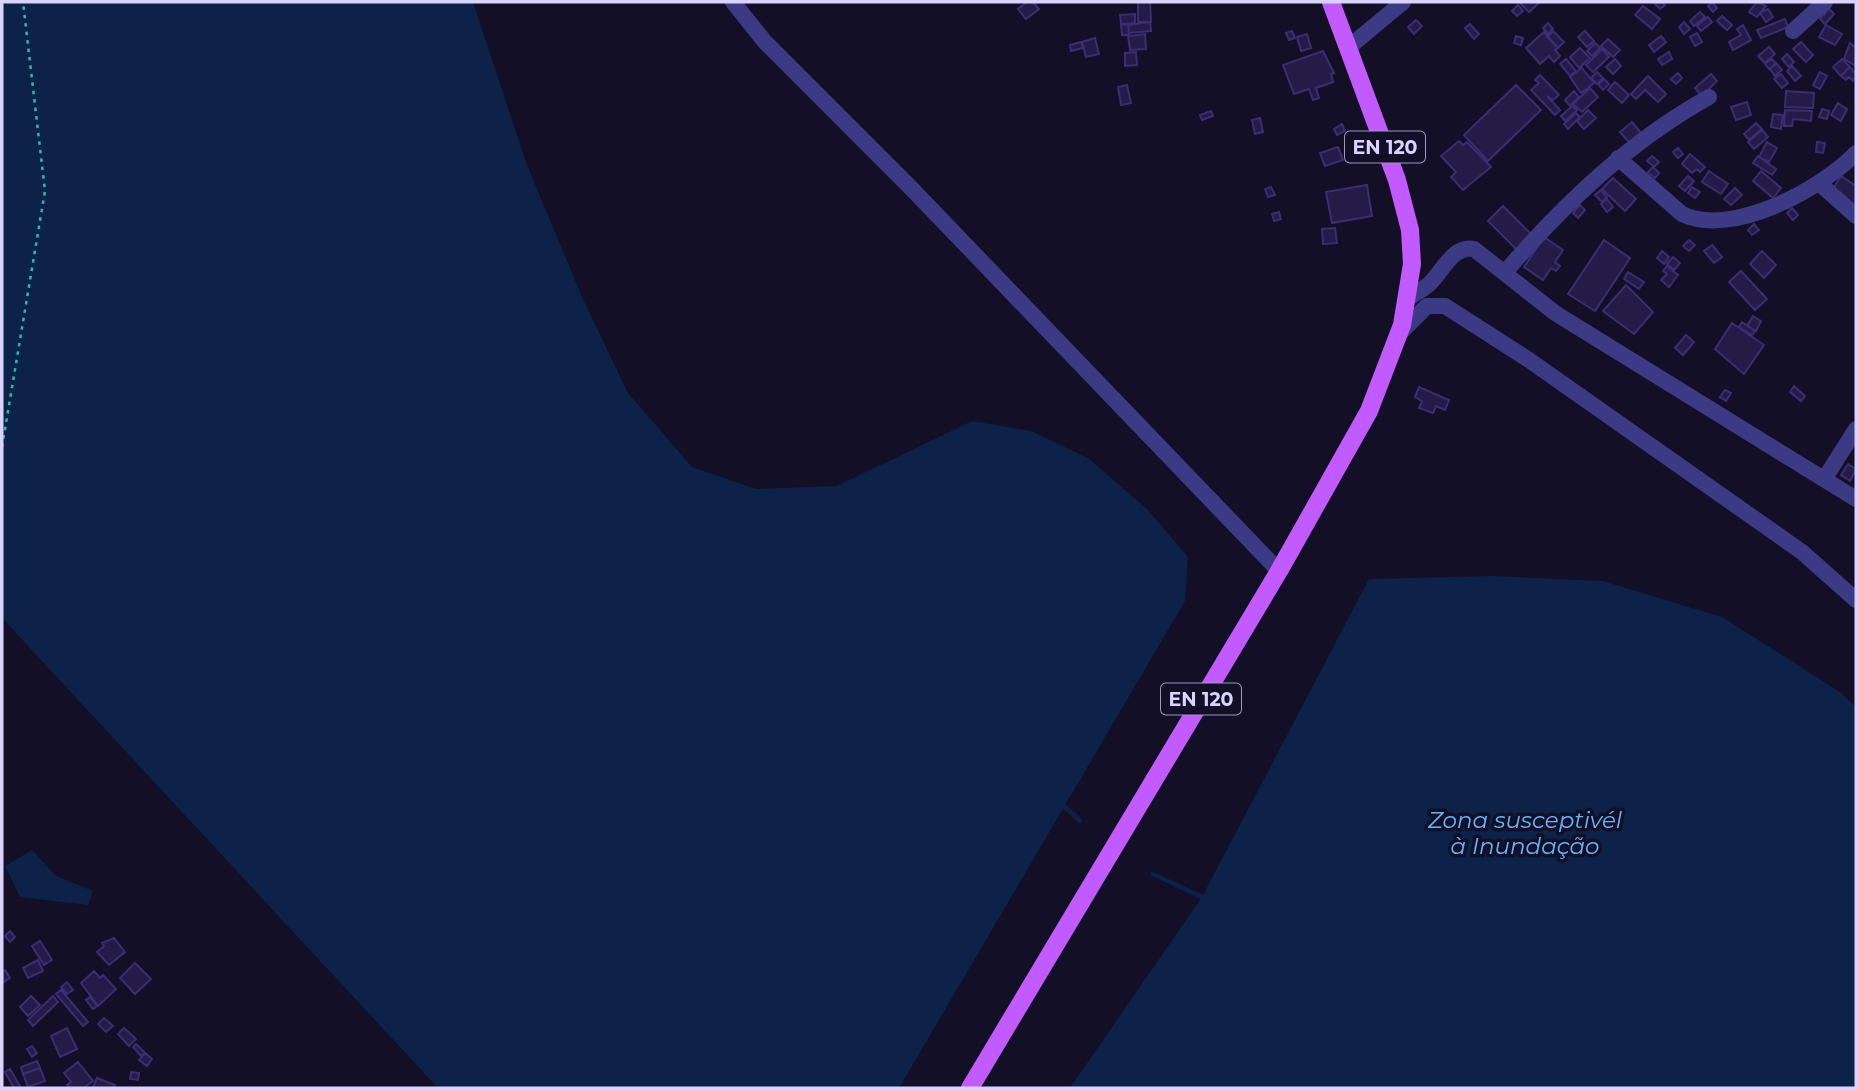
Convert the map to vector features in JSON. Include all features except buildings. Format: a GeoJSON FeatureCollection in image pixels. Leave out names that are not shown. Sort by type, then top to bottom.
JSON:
{"type":"FeatureCollection","features":[{"type":"Feature","properties":{"kind":"main road","name":"EN 120"},"geometry":{"type":"LineString","coordinates":[[970,1088],[1279,571],[1368,411],[1399,334],[1409,298],[1412,264],[1410,230],[1397,180],[1331,2]]}},
{"type":"Feature","properties":{"kind":"street"},"geometry":{"type":"LineString","coordinates":[[733,2],[765,42],[911,188],[1279,571]]}},
{"type":"Feature","properties":{"kind":"street"},"geometry":{"type":"LineString","coordinates":[[1349,47],[1403,2]]}},
{"type":"Feature","properties":{"kind":"street"},"geometry":{"type":"LineString","coordinates":[[1793,31],[1825,2]]}},
{"type":"Feature","properties":{"kind":"street"},"geometry":{"type":"LineString","coordinates":[[1506,271],[1545,226],[1618,158],[1669,120],[1709,97]]}},
{"type":"Feature","properties":{"kind":"street"},"geometry":{"type":"LineString","coordinates":[[1618,158],[1664,200],[1693,220],[1713,221],[1764,210],[1820,184],[1856,153]]}},
{"type":"Feature","properties":{"kind":"street"},"geometry":{"type":"LineString","coordinates":[[1820,184],[1856,216]]}},
{"type":"Feature","properties":{"kind":"street"},"geometry":{"type":"LineString","coordinates":[[1409,298],[1427,286],[1457,251],[1474,249],[1577,328],[1856,499]]}},
{"type":"Feature","properties":{"kind":"street"},"geometry":{"type":"LineString","coordinates":[[1399,334],[1427,306],[1445,306],[1529,359],[1802,552],[1856,600]]}},
{"type":"Feature","properties":{"kind":"street"},"geometry":{"type":"LineString","coordinates":[[1825,478],[1856,429]]}},
{"type":"Feature","properties":{"kind":"path"},"geometry":{"type":"LineString","coordinates":[[2,447],[45,191],[23,2]]}},
{"type":"Feature","properties":{"kind":"water"},"geometry":{"type":"Polygon","coordinates":[[[2,2],[473,2],[527,165],[582,297],[628,393],[692,467],[756,489],[837,486],[972,421],[1031,431],[1088,458],[1147,509],[1188,557],[1185,601],[899,1088],[438,1088],[2,618],[2,2]]]}},
{"type":"Feature","properties":{"kind":"water","name":"Zona susceptivél à Inundação"},"geometry":{"type":"Polygon","coordinates":[[[1493,576],[1603,581],[1722,617],[1840,692],[1856,707],[1856,1088],[1070,1088],[1202,897],[1369,579],[1493,576]]]}},
{"type":"Feature","properties":{"kind":"water"},"geometry":{"type":"Polygon","coordinates":[[[32,850],[56,876],[93,891],[88,905],[20,897],[5,866],[32,850]]]}},
{"type":"Feature","properties":{"kind":"waterway"},"geometry":{"type":"LineString","coordinates":[[1061,803],[1080,821]]}},
{"type":"Feature","properties":{"kind":"waterway"},"geometry":{"type":"LineString","coordinates":[[1153,874],[1206,899]]}}]}
